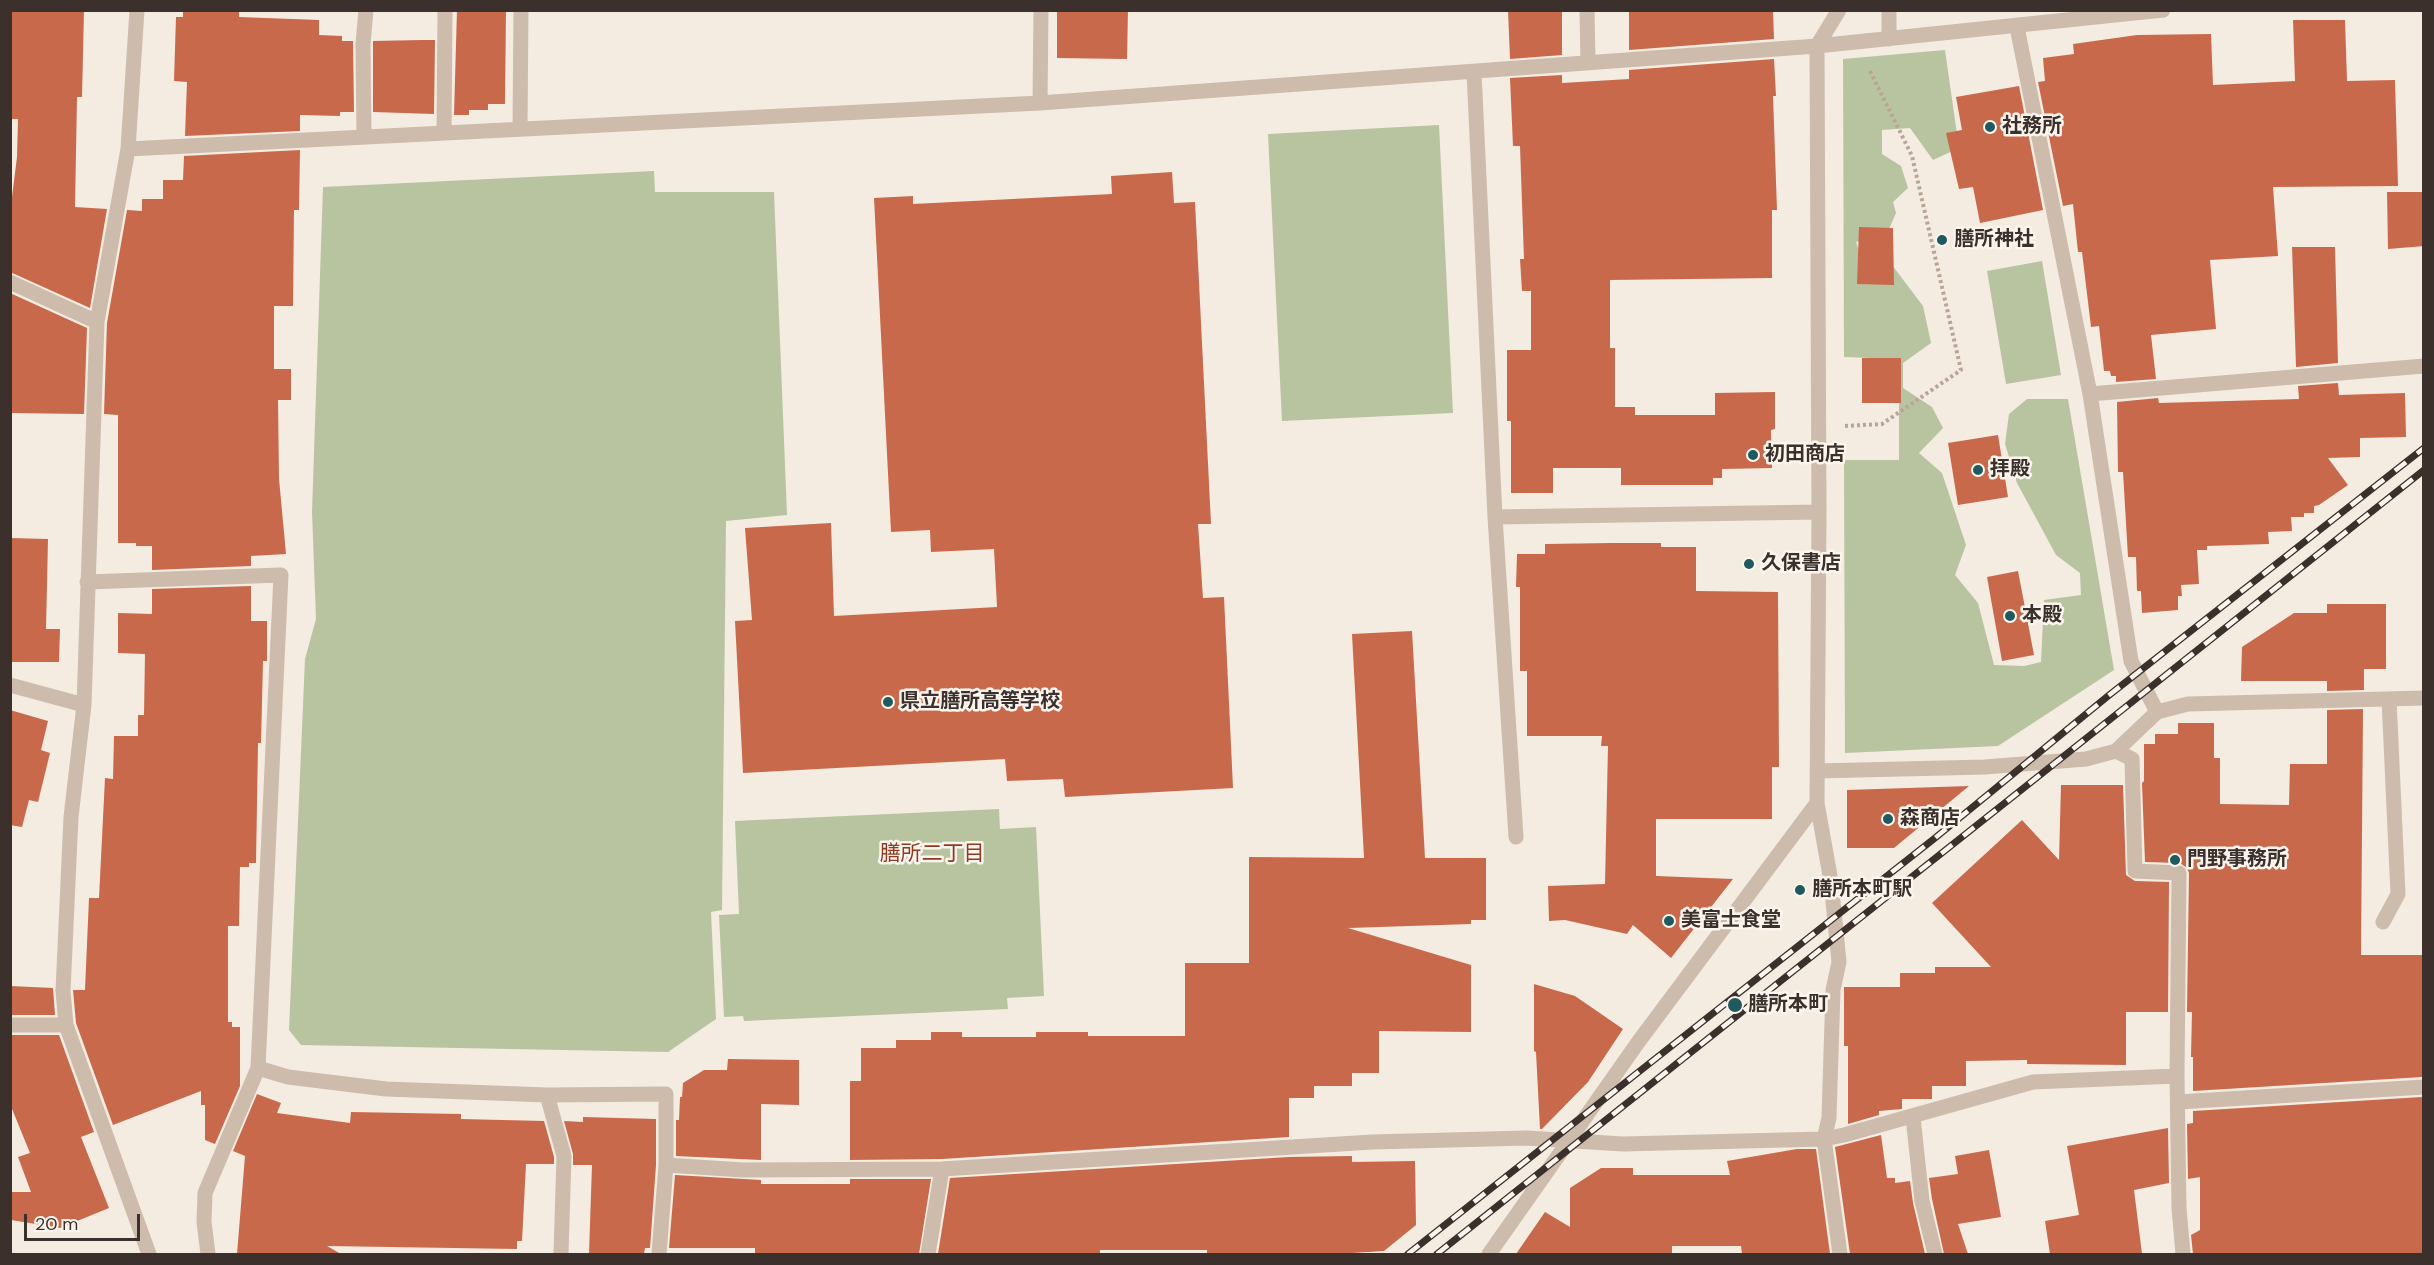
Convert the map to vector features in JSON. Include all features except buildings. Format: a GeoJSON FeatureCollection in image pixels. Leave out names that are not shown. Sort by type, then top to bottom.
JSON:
{"type":"FeatureCollection","features":[{"type":"Feature","properties":{"kind":"street"},"geometry":{"type":"LineString","coordinates":[[138,10],[128,149],[97,322],[84,705],[71,817],[63,991],[66,1025],[149,1254]]}},
{"type":"Feature","properties":{"kind":"street"},"geometry":{"type":"LineString","coordinates":[[364,137],[363,44],[366,10]]}},
{"type":"Feature","properties":{"kind":"street"},"geometry":{"type":"LineString","coordinates":[[444,133],[446,10]]}},
{"type":"Feature","properties":{"kind":"street"},"geometry":{"type":"LineString","coordinates":[[520,129],[521,10]]}},
{"type":"Feature","properties":{"kind":"street"},"geometry":{"type":"LineString","coordinates":[[1040,103],[1041,10]]}},
{"type":"Feature","properties":{"kind":"street"},"geometry":{"type":"LineString","coordinates":[[1587,10],[1588,63]]}},
{"type":"Feature","properties":{"kind":"street"},"geometry":{"type":"LineString","coordinates":[[1839,10],[1817,46],[1819,512],[1817,803],[1831,880],[1839,962],[1833,990],[1829,1118],[1824,1139],[1840,1254]]}},
{"type":"Feature","properties":{"kind":"street"},"geometry":{"type":"LineString","coordinates":[[1889,10],[1889,39]]}},
{"type":"Feature","properties":{"kind":"street"},"geometry":{"type":"LineString","coordinates":[[128,149],[1040,103],[1817,46],[2163,10]]}},
{"type":"Feature","properties":{"kind":"street"},"geometry":{"type":"LineString","coordinates":[[2017,27],[2090,394],[2131,661],[2157,712]]}},
{"type":"Feature","properties":{"kind":"street"},"geometry":{"type":"LineString","coordinates":[[1474,72],[1495,517],[1516,837]]}},
{"type":"Feature","properties":{"kind":"street"},"geometry":{"type":"LineString","coordinates":[[10,282],[97,322]]}},
{"type":"Feature","properties":{"kind":"street"},"geometry":{"type":"LineString","coordinates":[[2090,394],[2424,366]]}},
{"type":"Feature","properties":{"kind":"street"},"geometry":{"type":"LineString","coordinates":[[1495,517],[1819,512]]}},
{"type":"Feature","properties":{"kind":"street"},"geometry":{"type":"LineString","coordinates":[[87,582],[281,575],[258,1068],[205,1193],[204,1222],[208,1254]]}},
{"type":"Feature","properties":{"kind":"street"},"geometry":{"type":"LineString","coordinates":[[10,685],[84,705]]}},
{"type":"Feature","properties":{"kind":"street"},"geometry":{"type":"LineString","coordinates":[[1817,771],[1985,767],[2086,759],[2116,751],[2157,712],[2188,704],[2424,698]]}},
{"type":"Feature","properties":{"kind":"street"},"geometry":{"type":"LineString","coordinates":[[2383,922],[2398,894],[2389,699]]}},
{"type":"Feature","properties":{"kind":"street"},"geometry":{"type":"LineString","coordinates":[[2116,751],[2132,759],[2135,871],[2179,873],[2177,1076],[2179,1208],[2183,1254]]}},
{"type":"Feature","properties":{"kind":"street"},"geometry":{"type":"LineString","coordinates":[[1489,1254],[1639,1041],[1817,803]]}},
{"type":"Feature","properties":{"kind":"street"},"geometry":{"type":"LineString","coordinates":[[10,1025],[66,1025]]}},
{"type":"Feature","properties":{"kind":"street"},"geometry":{"type":"LineString","coordinates":[[258,1068],[288,1077],[386,1089],[547,1095],[666,1094],[666,1165],[659,1254]]}},
{"type":"Feature","properties":{"kind":"street"},"geometry":{"type":"LineString","coordinates":[[666,1165],[743,1170],[942,1169],[1372,1142],[1527,1138],[1623,1144],[1824,1139],[1844,1136],[2033,1083],[2177,1076]]}},
{"type":"Feature","properties":{"kind":"street"},"geometry":{"type":"LineString","coordinates":[[2178,1102],[2424,1087]]}},
{"type":"Feature","properties":{"kind":"street"},"geometry":{"type":"LineString","coordinates":[[547,1095],[564,1156],[561,1254]]}},
{"type":"Feature","properties":{"kind":"street"},"geometry":{"type":"LineString","coordinates":[[1913,1117],[1923,1200],[1935,1254]]}},
{"type":"Feature","properties":{"kind":"street"},"geometry":{"type":"LineString","coordinates":[[928,1254],[942,1169]]}},
{"type":"Feature","properties":{"kind":"path"},"geometry":{"type":"LineString","coordinates":[[1842,426],[1882,424],[1961,370],[1912,156],[1856,42]]}},
{"type":"Feature","properties":{"kind":"green space"},"geometry":{"type":"Polygon","coordinates":[[[1945,50],[1959,148],[1933,160],[1910,128],[1882,130],[1882,154],[1901,166],[1908,188],[1893,202],[1896,213],[1886,236],[1856,242],[1864,265],[1889,261],[1923,306],[1931,343],[1903,363],[1903,388],[1932,407],[1943,428],[1919,453],[1942,473],[1966,545],[1955,575],[1978,603],[1994,665],[2024,666],[2041,662],[2044,600],[2081,595],[2080,573],[2056,555],[2017,483],[2005,444],[2009,414],[2027,399],[2068,399],[2114,670],[1998,746],[1845,753],[1844,460],[1899,460],[1899,359],[1844,357],[1843,59],[1945,50]]]}},
{"type":"Feature","properties":{"kind":"green space"},"geometry":{"type":"Polygon","coordinates":[[[1439,125],[1453,413],[1282,421],[1268,134],[1439,125]]]}},
{"type":"Feature","properties":{"kind":"green space"},"geometry":{"type":"Polygon","coordinates":[[[654,171],[655,192],[774,192],[787,515],[726,521],[722,910],[711,912],[716,1019],[668,1052],[301,1045],[289,1030],[305,659],[316,619],[312,512],[323,187],[654,171]]]}},
{"type":"Feature","properties":{"kind":"green space"},"geometry":{"type":"Polygon","coordinates":[[[2042,261],[2061,375],[2006,384],[1987,271],[2042,261]]]}},
{"type":"Feature","properties":{"kind":"green space"},"geometry":{"type":"Polygon","coordinates":[[[999,809],[1000,829],[1036,827],[1044,996],[1007,998],[1008,1009],[744,1021],[743,1016],[724,1017],[719,915],[739,914],[735,821],[999,809]]]}},
{"type":"Feature","properties":{"kind":"railway"},"geometry":{"type":"LineString","coordinates":[[1408,1254],[1935,838],[2108,696],[2424,448]]}},
{"type":"Feature","properties":{"kind":"railway"},"geometry":{"type":"LineString","coordinates":[[1437,1254],[2424,470]]}},
{"type":"Feature","properties":{"kind":"place","name":"社務所"},"geometry":{"type":"Point","coordinates":[1990,127]}},
{"type":"Feature","properties":{"kind":"place","name":"膳所神社"},"geometry":{"type":"Point","coordinates":[1942,240]}},
{"type":"Feature","properties":{"kind":"place","name":"初田商店"},"geometry":{"type":"Point","coordinates":[1753,455]}},
{"type":"Feature","properties":{"kind":"place","name":"拝殿"},"geometry":{"type":"Point","coordinates":[1978,470]}},
{"type":"Feature","properties":{"kind":"place","name":"久保書店"},"geometry":{"type":"Point","coordinates":[1749,564]}},
{"type":"Feature","properties":{"kind":"place","name":"本殿"},"geometry":{"type":"Point","coordinates":[2010,616]}},
{"type":"Feature","properties":{"kind":"place","name":"県立膳所高等学校"},"geometry":{"type":"Point","coordinates":[888,702]}},
{"type":"Feature","properties":{"kind":"place","name":"森商店"},"geometry":{"type":"Point","coordinates":[1888,819]}},
{"type":"Feature","properties":{"kind":"place","name":"門野事務所"},"geometry":{"type":"Point","coordinates":[2175,860]}},
{"type":"Feature","properties":{"kind":"place","name":"膳所本町駅"},"geometry":{"type":"Point","coordinates":[1800,890]}},
{"type":"Feature","properties":{"kind":"place","name":"美富士食堂"},"geometry":{"type":"Point","coordinates":[1669,921]}},
{"type":"Feature","properties":{"kind":"place","name":"膳所本町"},"geometry":{"type":"Point","coordinates":[1735,1005]}},
{"type":"Feature","properties":{"kind":"district","name":"膳所二丁目"},"geometry":{"type":"Point","coordinates":[932,854]}}]}
